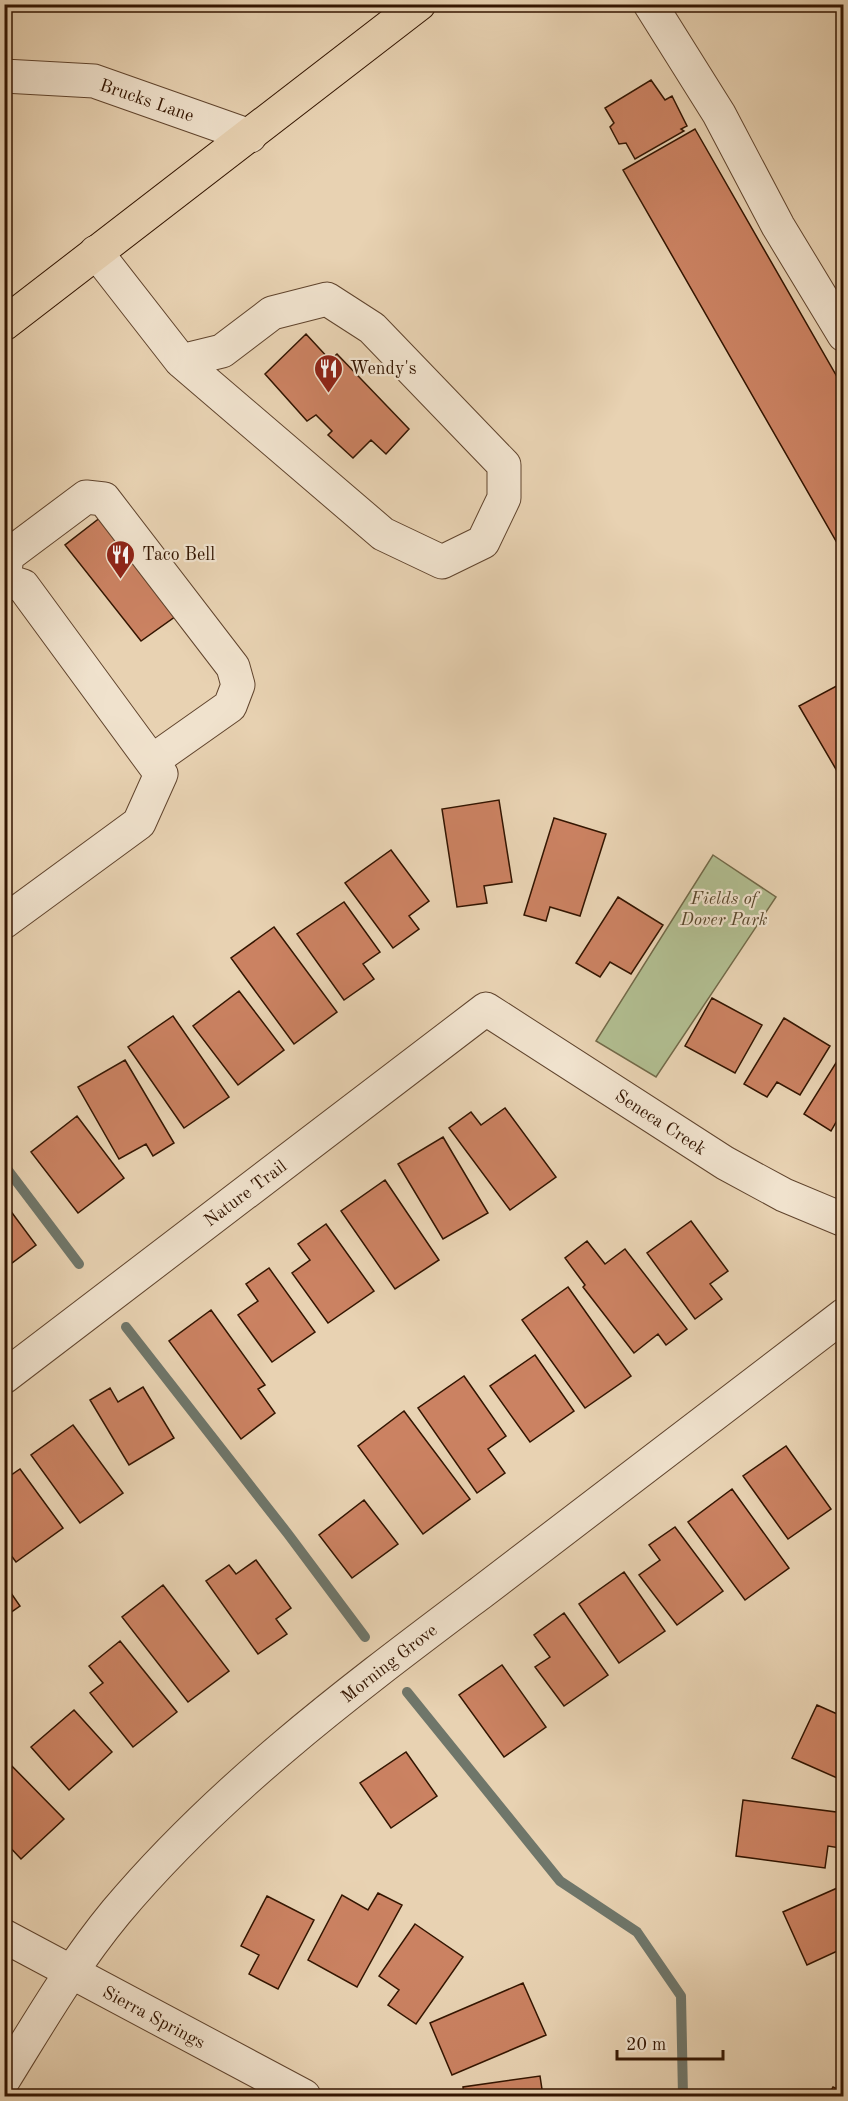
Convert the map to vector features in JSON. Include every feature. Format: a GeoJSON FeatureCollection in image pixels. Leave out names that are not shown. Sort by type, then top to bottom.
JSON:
{"type":"FeatureCollection","features":[{"type":"Feature","properties":{"kind":"main road"},"geometry":{"type":"LineString","coordinates":[[4,324],[418,4]]}},
{"type":"Feature","properties":{"kind":"street"},"geometry":{"type":"LineString","coordinates":[[650,4],[719,114],[778,226],[843,335]]}},
{"type":"Feature","properties":{"kind":"street","name":"Brucks Lane"},"geometry":{"type":"LineString","coordinates":[[4,76],[94,81],[250,136]]}},
{"type":"Feature","properties":{"kind":"street"},"geometry":{"type":"LineString","coordinates":[[96,252],[181,361],[383,534],[442,562],[483,542],[504,498],[504,465],[372,328],[327,299],[272,313],[222,351],[181,361]]}},
{"type":"Feature","properties":{"kind":"street"},"geometry":{"type":"LineString","coordinates":[[4,922],[139,823],[161,774],[23,586],[4,580],[7,556],[86,497],[104,499],[233,667],[238,685],[230,706],[152,761]]}},
{"type":"Feature","properties":{"kind":"street","name":"Seneca Creek"},"geometry":{"type":"LineString","coordinates":[[486,1009],[725,1163],[784,1195],[843,1220]]}},
{"type":"Feature","properties":{"kind":"street","name":"Nature Trail"},"geometry":{"type":"LineString","coordinates":[[4,1377],[486,1009]]}},
{"type":"Feature","properties":{"kind":"street","name":"Morning Grove"},"geometry":{"type":"LineString","coordinates":[[4,2079],[69,1972],[159,1864],[263,1762],[366,1680],[843,1315]]}},
{"type":"Feature","properties":{"kind":"street","name":"Sierra Springs"},"geometry":{"type":"LineString","coordinates":[[4,1936],[304,2097]]}},
{"type":"Feature","properties":{"kind":"green space","name":"Fields of Dover Park"},"geometry":{"type":"Polygon","coordinates":[[[713,855],[776,897],[656,1077],[596,1041],[713,855]]]}},
{"type":"Feature","properties":{"kind":"building"},"geometry":{"type":"Polygon","coordinates":[[[651,80],[665,100],[672,96],[687,126],[681,129],[684,131],[635,159],[626,143],[619,144],[610,127],[614,123],[605,108],[651,80]]]}},
{"type":"Feature","properties":{"kind":"building"},"geometry":{"type":"Polygon","coordinates":[[[695,129],[844,389],[844,555],[623,170],[695,129]]]}},
{"type":"Feature","properties":{"kind":"building","name":"Wendy's"},"geometry":{"type":"Polygon","coordinates":[[[306,334],[330,360],[337,354],[409,429],[386,454],[371,440],[353,458],[328,435],[332,431],[316,415],[307,421],[265,374],[306,334]]]}},
{"type":"Feature","properties":{"kind":"building","name":"Taco Bell"},"geometry":{"type":"Polygon","coordinates":[[[101,517],[176,616],[141,641],[65,545],[101,517]]]}},
{"type":"Feature","properties":{"kind":"building"},"geometry":{"type":"Polygon","coordinates":[[[844,682],[844,783],[799,706],[844,682]]]}},
{"type":"Feature","properties":{"kind":"building"},"geometry":{"type":"Polygon","coordinates":[[[499,800],[512,882],[484,886],[487,903],[457,907],[442,809],[499,800]]]}},
{"type":"Feature","properties":{"kind":"building"},"geometry":{"type":"Polygon","coordinates":[[[554,818],[606,834],[580,916],[550,907],[546,921],[524,915],[554,818]]]}},
{"type":"Feature","properties":{"kind":"building"},"geometry":{"type":"Polygon","coordinates":[[[391,850],[429,901],[409,916],[419,929],[393,948],[345,883],[391,850]]]}},
{"type":"Feature","properties":{"kind":"building"},"geometry":{"type":"Polygon","coordinates":[[[618,897],[663,925],[631,974],[610,962],[600,977],[576,963],[618,897]]]}},
{"type":"Feature","properties":{"kind":"building"},"geometry":{"type":"Polygon","coordinates":[[[344,902],[380,952],[363,964],[374,979],[344,1000],[297,934],[344,902]]]}},
{"type":"Feature","properties":{"kind":"building"},"geometry":{"type":"Polygon","coordinates":[[[274,927],[337,1012],[294,1044],[231,958],[274,927]]]}},
{"type":"Feature","properties":{"kind":"building"},"geometry":{"type":"Polygon","coordinates":[[[239,991],[284,1050],[238,1085],[193,1026],[239,991]]]}},
{"type":"Feature","properties":{"kind":"building"},"geometry":{"type":"Polygon","coordinates":[[[712,998],[762,1025],[735,1073],[685,1046],[712,998]]]}},
{"type":"Feature","properties":{"kind":"building"},"geometry":{"type":"Polygon","coordinates":[[[173,1016],[229,1097],[184,1128],[128,1047],[173,1016]]]}},
{"type":"Feature","properties":{"kind":"building"},"geometry":{"type":"Polygon","coordinates":[[[784,1018],[830,1046],[800,1095],[777,1082],[767,1097],[744,1084],[784,1018]]]}},
{"type":"Feature","properties":{"kind":"building"},"geometry":{"type":"Polygon","coordinates":[[[844,1050],[844,1120],[839,1117],[831,1131],[804,1114],[844,1050]]]}},
{"type":"Feature","properties":{"kind":"building"},"geometry":{"type":"Polygon","coordinates":[[[125,1060],[174,1143],[153,1156],[146,1144],[119,1159],[78,1087],[125,1060]]]}},
{"type":"Feature","properties":{"kind":"building"},"geometry":{"type":"Polygon","coordinates":[[[505,1108],[556,1177],[510,1210],[449,1128],[471,1112],[481,1125],[505,1108]]]}},
{"type":"Feature","properties":{"kind":"building"},"geometry":{"type":"Polygon","coordinates":[[[77,1116],[124,1178],[78,1213],[31,1152],[77,1116]]]}},
{"type":"Feature","properties":{"kind":"building"},"geometry":{"type":"Polygon","coordinates":[[[443,1137],[488,1213],[443,1239],[398,1164],[443,1137]]]}},
{"type":"Feature","properties":{"kind":"building"},"geometry":{"type":"Polygon","coordinates":[[[385,1180],[439,1260],[395,1289],[341,1211],[385,1180]]]}},
{"type":"Feature","properties":{"kind":"building"},"geometry":{"type":"Polygon","coordinates":[[[4,1202],[36,1245],[4,1269],[4,1202]]]}},
{"type":"Feature","properties":{"kind":"building"},"geometry":{"type":"Polygon","coordinates":[[[691,1221],[728,1271],[710,1284],[722,1299],[695,1319],[647,1253],[691,1221]]]}},
{"type":"Feature","properties":{"kind":"building"},"geometry":{"type":"Polygon","coordinates":[[[326,1224],[374,1291],[328,1323],[292,1273],[310,1260],[298,1244],[326,1224]]]}},
{"type":"Feature","properties":{"kind":"building"},"geometry":{"type":"Polygon","coordinates":[[[587,1241],[605,1264],[625,1249],[687,1329],[666,1345],[658,1334],[634,1353],[583,1287],[585,1285],[565,1258],[587,1241]]]}},
{"type":"Feature","properties":{"kind":"building"},"geometry":{"type":"Polygon","coordinates":[[[269,1268],[315,1332],[272,1362],[238,1315],[258,1301],[246,1284],[269,1268]]]}},
{"type":"Feature","properties":{"kind":"building"},"geometry":{"type":"Polygon","coordinates":[[[568,1287],[631,1376],[585,1408],[522,1320],[568,1287]]]}},
{"type":"Feature","properties":{"kind":"building"},"geometry":{"type":"Polygon","coordinates":[[[211,1310],[265,1385],[258,1389],[275,1413],[241,1439],[169,1341],[211,1310]]]}},
{"type":"Feature","properties":{"kind":"building"},"geometry":{"type":"Polygon","coordinates":[[[535,1355],[574,1411],[530,1442],[490,1386],[535,1355]]]}},
{"type":"Feature","properties":{"kind":"building"},"geometry":{"type":"Polygon","coordinates":[[[464,1376],[506,1436],[488,1449],[505,1473],[477,1493],[418,1408],[464,1376]]]}},
{"type":"Feature","properties":{"kind":"building"},"geometry":{"type":"Polygon","coordinates":[[[143,1387],[174,1438],[129,1465],[90,1400],[110,1388],[118,1402],[143,1387]]]}},
{"type":"Feature","properties":{"kind":"building"},"geometry":{"type":"Polygon","coordinates":[[[404,1411],[470,1499],[423,1534],[358,1446],[404,1411]]]}},
{"type":"Feature","properties":{"kind":"building"},"geometry":{"type":"Polygon","coordinates":[[[73,1425],[123,1493],[80,1523],[31,1455],[73,1425]]]}},
{"type":"Feature","properties":{"kind":"building"},"geometry":{"type":"Polygon","coordinates":[[[786,1446],[831,1509],[788,1539],[743,1476],[786,1446]]]}},
{"type":"Feature","properties":{"kind":"building"},"geometry":{"type":"Polygon","coordinates":[[[20,1469],[63,1528],[16,1562],[4,1546],[4,1480],[20,1469]]]}},
{"type":"Feature","properties":{"kind":"building"},"geometry":{"type":"Polygon","coordinates":[[[732,1489],[789,1568],[745,1600],[688,1522],[732,1489]]]}},
{"type":"Feature","properties":{"kind":"building"},"geometry":{"type":"Polygon","coordinates":[[[364,1500],[398,1544],[352,1578],[319,1535],[364,1500]]]}},
{"type":"Feature","properties":{"kind":"building"},"geometry":{"type":"Polygon","coordinates":[[[675,1527],[723,1591],[677,1625],[639,1575],[660,1560],[649,1545],[675,1527]]]}},
{"type":"Feature","properties":{"kind":"building"},"geometry":{"type":"Polygon","coordinates":[[[256,1560],[291,1608],[276,1619],[287,1634],[258,1654],[206,1581],[229,1565],[236,1574],[256,1560]]]}},
{"type":"Feature","properties":{"kind":"building"},"geometry":{"type":"Polygon","coordinates":[[[624,1572],[665,1631],[619,1663],[579,1604],[624,1572]]]}},
{"type":"Feature","properties":{"kind":"building"},"geometry":{"type":"Polygon","coordinates":[[[4,1583],[20,1606],[4,1617],[4,1583]]]}},
{"type":"Feature","properties":{"kind":"building"},"geometry":{"type":"Polygon","coordinates":[[[163,1585],[229,1671],[188,1702],[122,1617],[163,1585]]]}},
{"type":"Feature","properties":{"kind":"building"},"geometry":{"type":"Polygon","coordinates":[[[564,1613],[608,1675],[564,1706],[535,1667],[550,1657],[534,1635],[564,1613]]]}},
{"type":"Feature","properties":{"kind":"building"},"geometry":{"type":"Polygon","coordinates":[[[120,1641],[177,1712],[133,1747],[90,1693],[103,1683],[89,1666],[120,1641]]]}},
{"type":"Feature","properties":{"kind":"building"},"geometry":{"type":"Polygon","coordinates":[[[502,1665],[546,1727],[504,1757],[459,1695],[502,1665]]]}},
{"type":"Feature","properties":{"kind":"building"},"geometry":{"type":"Polygon","coordinates":[[[817,1705],[844,1717],[844,1781],[792,1758],[817,1705]]]}},
{"type":"Feature","properties":{"kind":"building"},"geometry":{"type":"Polygon","coordinates":[[[74,1710],[112,1752],[69,1790],[31,1747],[74,1710]]]}},
{"type":"Feature","properties":{"kind":"building"},"geometry":{"type":"Polygon","coordinates":[[[406,1752],[437,1796],[391,1828],[360,1783],[406,1752]]]}},
{"type":"Feature","properties":{"kind":"building"},"geometry":{"type":"Polygon","coordinates":[[[4,1758],[64,1819],[21,1859],[4,1841],[4,1758]]]}},
{"type":"Feature","properties":{"kind":"building"},"geometry":{"type":"Polygon","coordinates":[[[743,1800],[844,1813],[840,1848],[828,1846],[825,1868],[736,1856],[743,1800]]]}},
{"type":"Feature","properties":{"kind":"building"},"geometry":{"type":"Polygon","coordinates":[[[844,1885],[844,1948],[807,1965],[783,1912],[844,1885]]]}},
{"type":"Feature","properties":{"kind":"building"},"geometry":{"type":"Polygon","coordinates":[[[378,1893],[402,1905],[357,1987],[308,1960],[342,1895],[368,1910],[378,1893]]]}},
{"type":"Feature","properties":{"kind":"building"},"geometry":{"type":"Polygon","coordinates":[[[267,1896],[314,1920],[278,1989],[249,1974],[259,1955],[241,1946],[267,1896]]]}},
{"type":"Feature","properties":{"kind":"building"},"geometry":{"type":"Polygon","coordinates":[[[415,1924],[463,1957],[416,2024],[388,2005],[399,1990],[379,1976],[415,1924]]]}},
{"type":"Feature","properties":{"kind":"building"},"geometry":{"type":"Polygon","coordinates":[[[523,1983],[546,2035],[452,2075],[430,2023],[523,1983]]]}},
{"type":"Feature","properties":{"kind":"building"},"geometry":{"type":"Polygon","coordinates":[[[540,2076],[543,2096],[464,2096],[463,2087],[540,2076]]]}},
{"type":"Feature","properties":{"kind":"building"},"geometry":{"type":"Polygon","coordinates":[[[833,2087],[844,2092],[844,2096],[828,2096],[833,2087]]]}},
{"type":"Feature","properties":{"kind":"waterway"},"geometry":{"type":"LineString","coordinates":[[4,1165],[79,1264]]}},
{"type":"Feature","properties":{"kind":"waterway"},"geometry":{"type":"LineString","coordinates":[[126,1327],[288,1534],[365,1637]]}},
{"type":"Feature","properties":{"kind":"waterway"},"geometry":{"type":"LineString","coordinates":[[407,1692],[560,1881],[637,1932],[681,1996],[683,2096]]}},
{"type":"Feature","properties":{"kind":"place","name":"Wendy's"},"geometry":{"type":"Point","coordinates":[329,394]}},
{"type":"Feature","properties":{"kind":"place","name":"Taco Bell"},"geometry":{"type":"Point","coordinates":[121,580]}}]}
